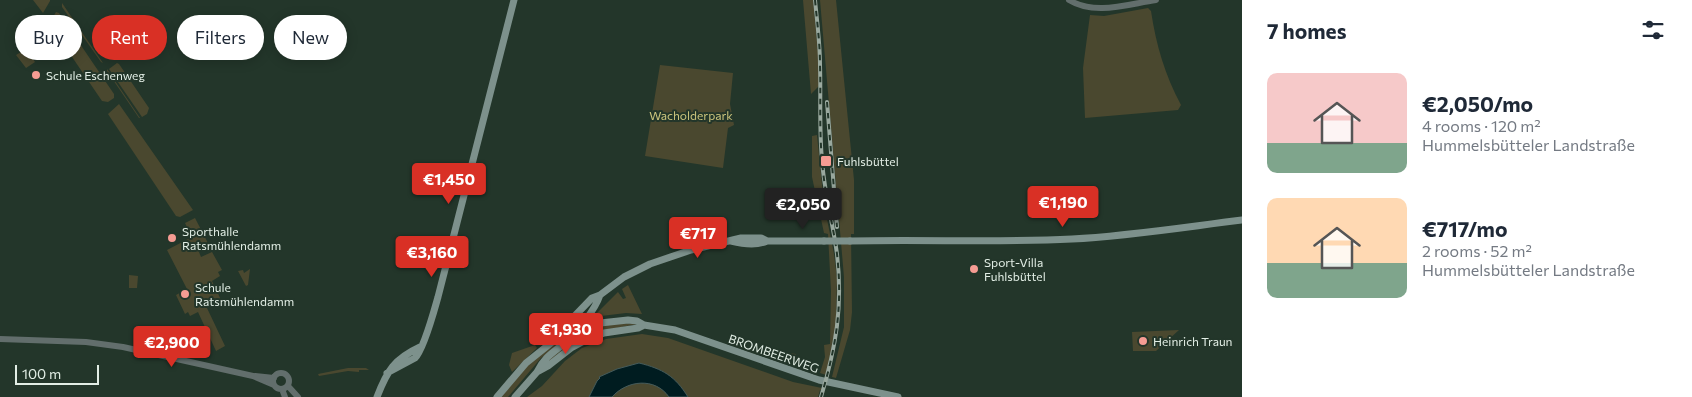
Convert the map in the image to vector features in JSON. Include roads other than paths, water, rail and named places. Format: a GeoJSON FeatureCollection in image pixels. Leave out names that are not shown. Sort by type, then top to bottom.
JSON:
{"type":"FeatureCollection","features":[{"type":"Feature","properties":{"kind":"main road"},"geometry":{"type":"LineString","coordinates":[[378,397],[387,373],[411,361],[418,355],[424,340],[438,297],[514,0]]}},
{"type":"Feature","properties":{"kind":"main road"},"geometry":{"type":"LineString","coordinates":[[560,335],[566,325],[592,298],[600,295],[624,277],[655,262],[691,250],[741,238],[761,238],[767,241],[967,242],[1070,239],[1128,235],[1242,220]]}},
{"type":"Feature","properties":{"kind":"main road"},"geometry":{"type":"LineString","coordinates":[[537,372],[543,361],[567,341],[580,327],[598,303],[600,295]]}},
{"type":"Feature","properties":{"kind":"main road","name":"BROMBEERWEG"},"geometry":{"type":"LineString","coordinates":[[497,397],[526,363],[560,335],[580,327],[628,320],[637,320],[644,325],[675,330],[819,380],[898,397]]}},
{"type":"Feature","properties":{"kind":"main road","name":"BROMBEERWEG"},"geometry":{"type":"LineString","coordinates":[[515,397],[537,372],[584,341],[604,333],[638,328],[644,325]]}},
{"type":"Feature","properties":{"kind":"street"},"geometry":{"type":"LineString","coordinates":[[1070,0],[1082,6],[1094,8],[1156,0]]}},
{"type":"Feature","properties":{"kind":"street"},"geometry":{"type":"LineString","coordinates":[[0,339],[85,342],[123,346],[274,381]]}},
{"type":"Feature","properties":{"kind":"street"},"geometry":{"type":"LineString","coordinates":[[285,397],[285,388],[290,380],[285,374],[278,373],[274,381],[277,388],[285,388],[298,397]]}},
{"type":"Feature","properties":{"kind":"water"},"geometry":{"type":"Polygon","coordinates":[[[639,363],[668,374],[688,397],[669,397],[656,386],[641,383],[625,387],[612,397],[589,397],[599,377],[617,369],[639,363]]]}},
{"type":"Feature","properties":{"kind":"railway"},"geometry":{"type":"LineString","coordinates":[[815,0],[820,57],[822,160],[839,273],[837,327],[831,361],[821,397]]}},
{"type":"Feature","properties":{"kind":"railway"},"geometry":{"type":"LineString","coordinates":[[827,102],[837,227]]}},
{"type":"Feature","properties":{"kind":"place","name":"Schule Eschenweg"},"geometry":{"type":"Point","coordinates":[36,75]}},
{"type":"Feature","properties":{"kind":"place","name":"Fuhlsbüttel"},"geometry":{"type":"Point","coordinates":[826,161]}},
{"type":"Feature","properties":{"kind":"place","name":"Sporthalle Ratsmühlendamm"},"geometry":{"type":"Point","coordinates":[172,238]}},
{"type":"Feature","properties":{"kind":"place","name":"Sport-Villa Fuhlsbüttel"},"geometry":{"type":"Point","coordinates":[974,269]}},
{"type":"Feature","properties":{"kind":"place","name":"Schule Ratsmühlendamm"},"geometry":{"type":"Point","coordinates":[185,294]}},
{"type":"Feature","properties":{"kind":"place","name":"Heinrich Traun"},"geometry":{"type":"Point","coordinates":[1143,341]}},
{"type":"Feature","properties":{"kind":"park label","name":"Wacholderpark"},"geometry":{"type":"Point","coordinates":[691,115]}}]}
